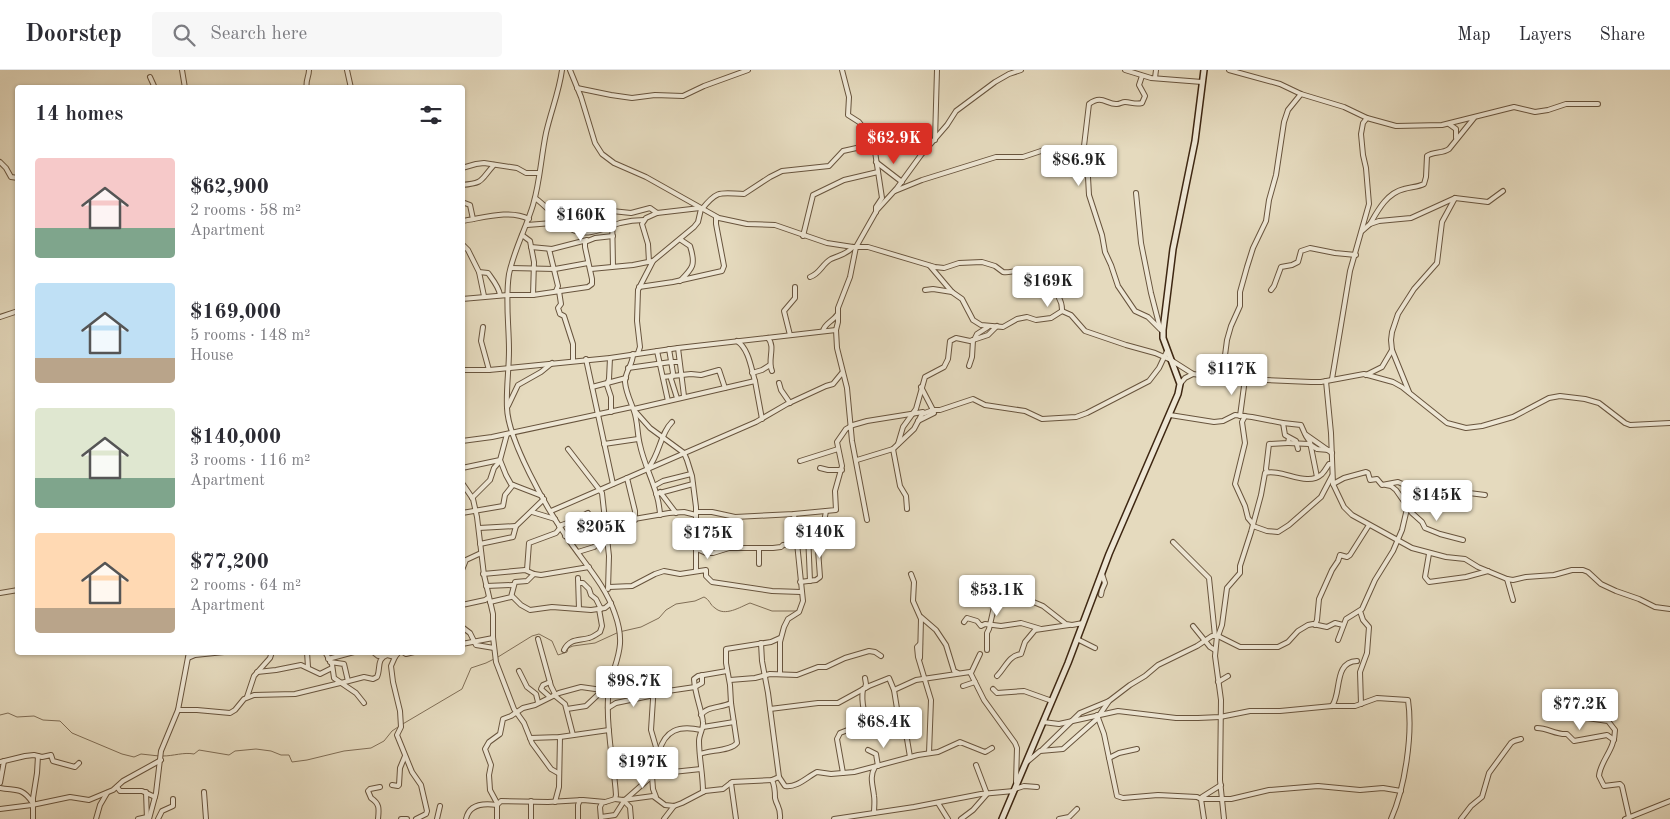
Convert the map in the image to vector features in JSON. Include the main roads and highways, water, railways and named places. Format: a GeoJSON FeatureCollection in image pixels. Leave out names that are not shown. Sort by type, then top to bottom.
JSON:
{"type":"FeatureCollection","features":[{"type":"Feature","properties":{"kind":"waterway"},"geometry":{"type":"LineString","coordinates":[[498,657],[532,636],[539,634],[552,641],[558,655],[567,652],[568,648],[573,646],[595,643],[619,632],[641,627],[659,618],[666,610],[676,604],[695,601],[704,597],[713,607],[723,612],[750,603],[772,611],[797,611]]}},
{"type":"Feature","properties":{"kind":"waterway"},"geometry":{"type":"LineString","coordinates":[[163,756],[186,753],[194,754],[199,750],[229,755],[235,751],[256,749],[289,755],[292,762],[344,751],[371,748],[384,741],[392,731],[401,725],[462,689],[471,668],[494,659]]}},
{"type":"Feature","properties":{"kind":"waterway"},"geometry":{"type":"LineString","coordinates":[[0,715],[8,713],[17,717],[34,716],[43,720],[60,721],[72,733],[122,754],[134,757],[141,754],[159,756]]}}]}
